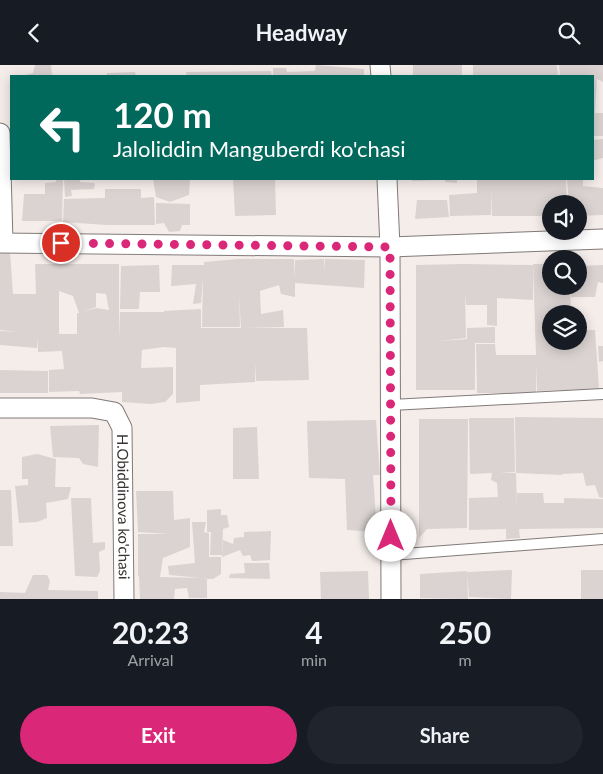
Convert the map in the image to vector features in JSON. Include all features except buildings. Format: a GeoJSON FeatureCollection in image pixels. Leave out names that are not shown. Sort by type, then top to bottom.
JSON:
{"type":"FeatureCollection","features":[{"type":"Feature","properties":{"kind":"street"},"geometry":{"type":"LineString","coordinates":[[0,133],[1,243],[390,247],[603,239]]}},
{"type":"Feature","properties":{"kind":"street"},"geometry":{"type":"LineString","coordinates":[[387,180],[390,247],[391,599]]}},
{"type":"Feature","properties":{"kind":"street","name":"H.Obiddinova ko'chasi"},"geometry":{"type":"LineString","coordinates":[[0,408],[92,408],[114,412],[122,428],[124,599]]}},
{"type":"Feature","properties":{"kind":"lane"},"geometry":{"type":"LineString","coordinates":[[391,405],[603,394]]}},
{"type":"Feature","properties":{"kind":"lane"},"geometry":{"type":"LineString","coordinates":[[391,555],[603,539]]}},
{"type":"Feature","properties":{"kind":"route"},"geometry":{"type":"LineString","coordinates":[[61,243],[390,247],[391,536]]}}]}
